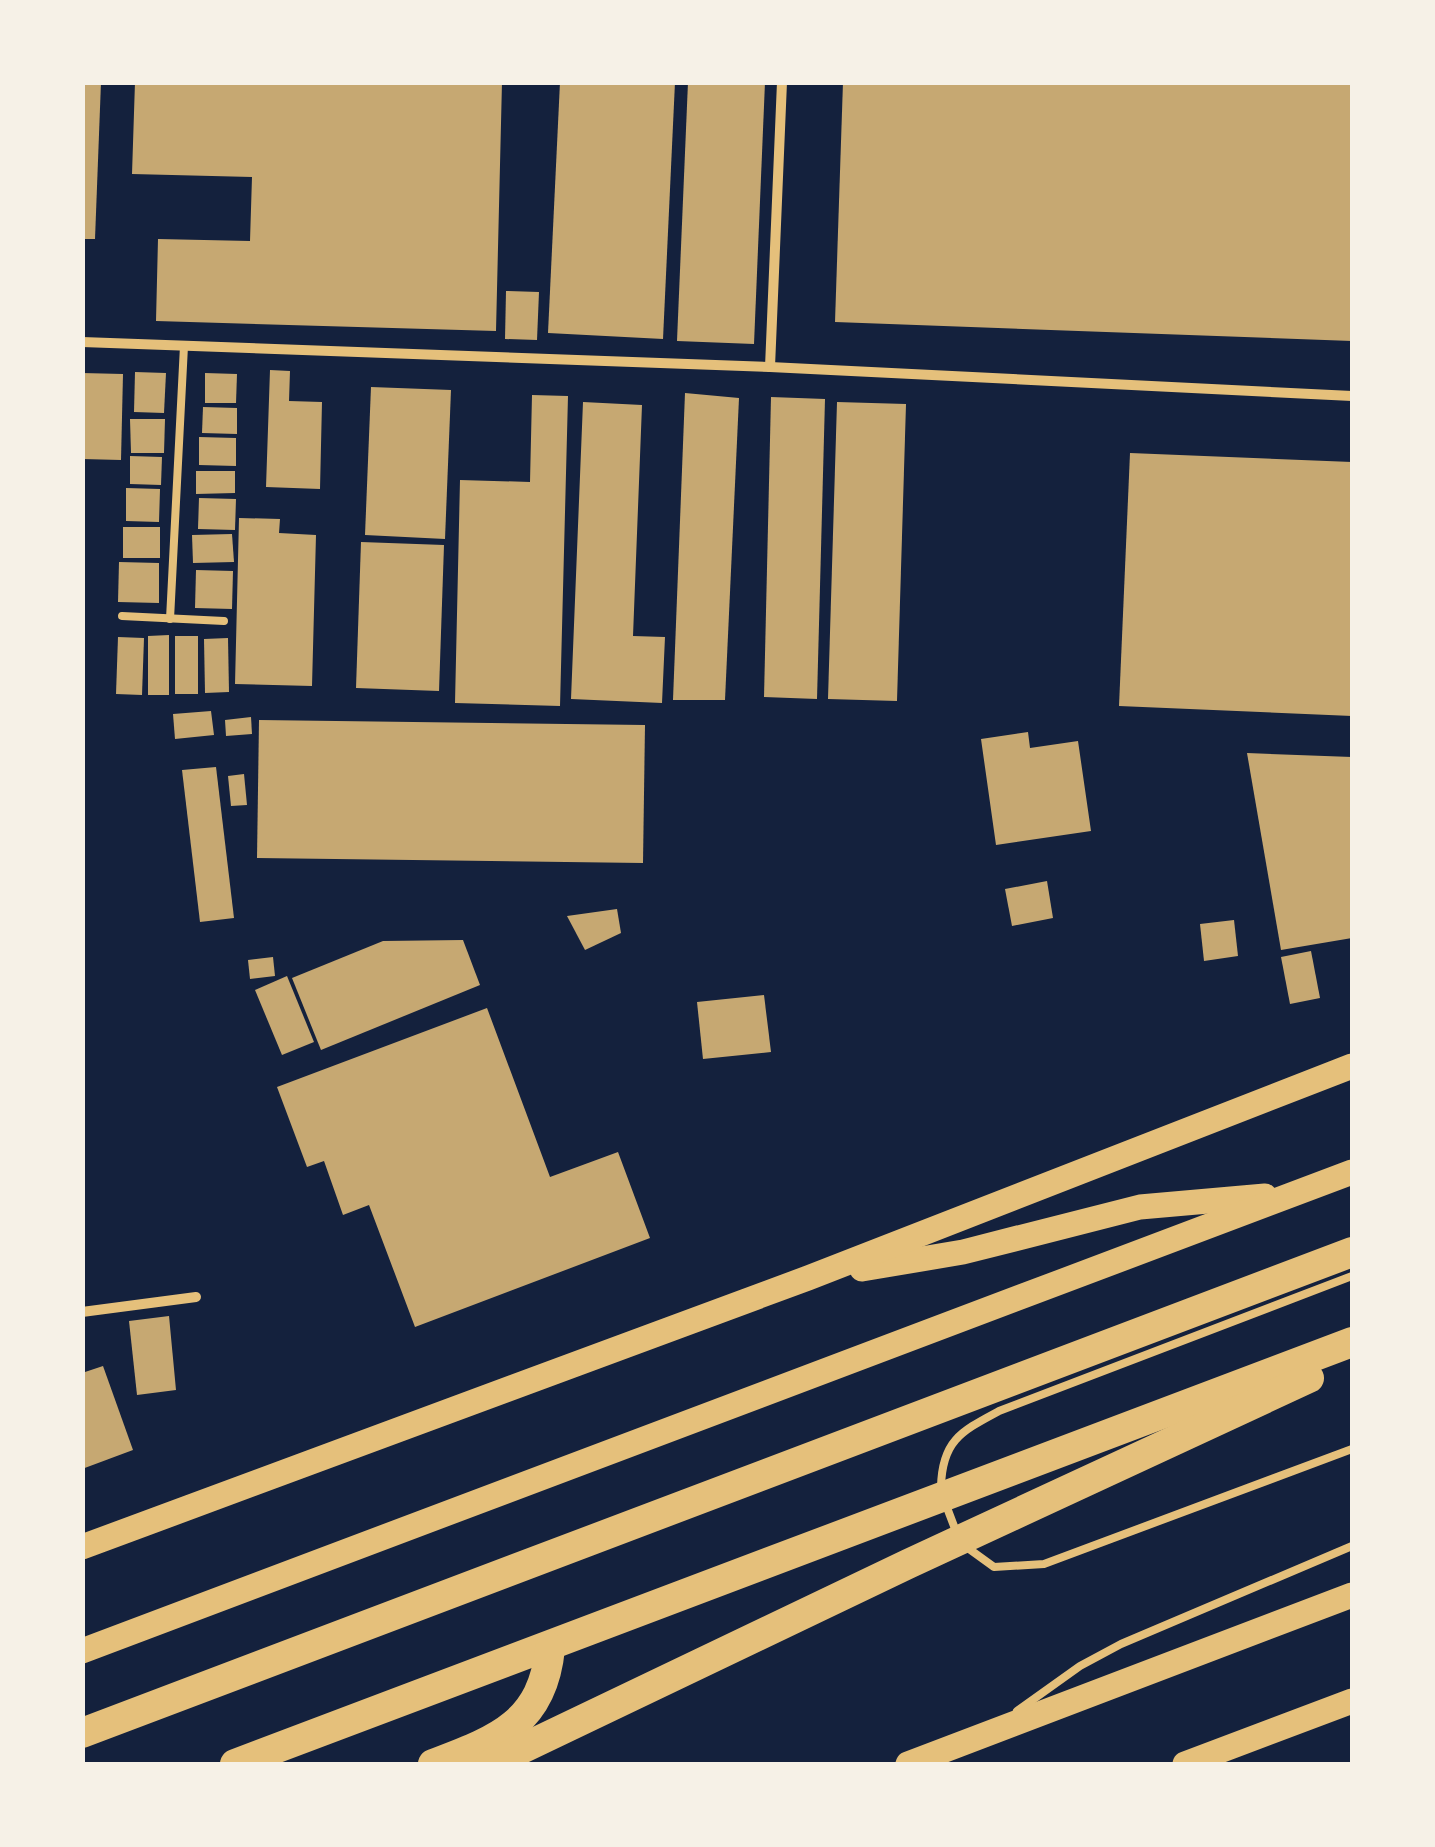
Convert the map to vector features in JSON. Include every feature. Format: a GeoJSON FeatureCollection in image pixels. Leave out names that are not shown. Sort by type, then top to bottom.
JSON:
{"type":"FeatureCollection","features":[{"type":"Feature","properties":{"kind":"highway"},"geometry":{"type":"LineString","coordinates":[[82,1733],[1352,1252]]}},
{"type":"Feature","properties":{"kind":"highway"},"geometry":{"type":"LineString","coordinates":[[235,1764],[1352,1342]]}},
{"type":"Feature","properties":{"kind":"highway"},"geometry":{"type":"LineString","coordinates":[[490,1764],[1352,1358]]}},
{"type":"Feature","properties":{"kind":"highway"},"geometry":{"type":"LineString","coordinates":[[433,1764],[488,1744],[512,1729],[539,1690],[548,1670],[550,1648]]}},
{"type":"Feature","properties":{"kind":"main road"},"geometry":{"type":"LineString","coordinates":[[82,1547],[808,1278],[1352,1066]]}},
{"type":"Feature","properties":{"kind":"main road"},"geometry":{"type":"LineString","coordinates":[[82,1652],[1352,1172]]}},
{"type":"Feature","properties":{"kind":"main road"},"geometry":{"type":"LineString","coordinates":[[808,1278],[964,1252],[1140,1207],[1298,1192]]}},
{"type":"Feature","properties":{"kind":"main road"},"geometry":{"type":"LineString","coordinates":[[908,1764],[1352,1595]]}},
{"type":"Feature","properties":{"kind":"main road"},"geometry":{"type":"LineString","coordinates":[[1185,1764],[1352,1701]]}},
{"type":"Feature","properties":{"kind":"street"},"geometry":{"type":"LineString","coordinates":[[770,368],[782,82]]}},
{"type":"Feature","properties":{"kind":"street"},"geometry":{"type":"LineString","coordinates":[[82,342],[770,368],[1352,396]]}},
{"type":"Feature","properties":{"kind":"street"},"geometry":{"type":"LineString","coordinates":[[82,1312],[196,1297]]}},
{"type":"Feature","properties":{"kind":"lane"},"geometry":{"type":"LineString","coordinates":[[170,619],[184,346]]}},
{"type":"Feature","properties":{"kind":"lane"},"geometry":{"type":"LineString","coordinates":[[122,616],[224,621]]}},
{"type":"Feature","properties":{"kind":"lane"},"geometry":{"type":"LineString","coordinates":[[1352,1276],[999,1411],[956,1436],[944,1458],[941,1484],[948,1511],[966,1546],[994,1566],[1025,1566],[1044,1564],[1352,1449]]}},
{"type":"Feature","properties":{"kind":"lane"},"geometry":{"type":"LineString","coordinates":[[986,1734],[1080,1666],[1120,1644],[1352,1546]]}},
{"type":"Feature","properties":{"kind":"building"},"geometry":{"type":"Polygon","coordinates":[[[82,82],[101,82],[95,239],[82,239],[82,82]]]}},
{"type":"Feature","properties":{"kind":"building"},"geometry":{"type":"Polygon","coordinates":[[[135,82],[502,82],[496,331],[156,321],[158,239],[250,241],[252,177],[132,174],[135,82]]]}},
{"type":"Feature","properties":{"kind":"building"},"geometry":{"type":"Polygon","coordinates":[[[560,82],[675,82],[663,339],[548,333],[560,82]]]}},
{"type":"Feature","properties":{"kind":"building"},"geometry":{"type":"Polygon","coordinates":[[[688,82],[765,82],[754,344],[677,341],[688,82]]]}},
{"type":"Feature","properties":{"kind":"building"},"geometry":{"type":"Polygon","coordinates":[[[843,82],[1352,82],[1352,341],[835,322],[843,82]]]}},
{"type":"Feature","properties":{"kind":"building"},"geometry":{"type":"Polygon","coordinates":[[[506,291],[539,292],[537,340],[505,339],[506,291]]]}},
{"type":"Feature","properties":{"kind":"building"},"geometry":{"type":"Polygon","coordinates":[[[270,370],[290,371],[289,401],[322,402],[320,489],[266,487],[270,370]]]}},
{"type":"Feature","properties":{"kind":"building"},"geometry":{"type":"Polygon","coordinates":[[[135,372],[166,373],[164,413],[134,412],[135,372]]]}},
{"type":"Feature","properties":{"kind":"building"},"geometry":{"type":"Polygon","coordinates":[[[82,373],[123,374],[121,460],[82,459],[82,373]]]}},
{"type":"Feature","properties":{"kind":"building"},"geometry":{"type":"Polygon","coordinates":[[[205,373],[237,374],[236,403],[205,403],[205,373]]]}},
{"type":"Feature","properties":{"kind":"building"},"geometry":{"type":"Polygon","coordinates":[[[371,387],[451,390],[445,539],[365,535],[371,387]]]}},
{"type":"Feature","properties":{"kind":"building"},"geometry":{"type":"Polygon","coordinates":[[[685,393],[739,398],[725,700],[673,700],[685,393]]]}},
{"type":"Feature","properties":{"kind":"building"},"geometry":{"type":"Polygon","coordinates":[[[532,395],[568,396],[560,706],[455,703],[460,480],[530,482],[532,395]]]}},
{"type":"Feature","properties":{"kind":"building"},"geometry":{"type":"Polygon","coordinates":[[[771,397],[825,399],[817,699],[764,697],[771,397]]]}},
{"type":"Feature","properties":{"kind":"building"},"geometry":{"type":"Polygon","coordinates":[[[583,402],[642,405],[633,636],[665,637],[662,703],[571,699],[583,402]]]}},
{"type":"Feature","properties":{"kind":"building"},"geometry":{"type":"Polygon","coordinates":[[[837,402],[906,404],[897,701],[828,699],[837,402]]]}},
{"type":"Feature","properties":{"kind":"building"},"geometry":{"type":"Polygon","coordinates":[[[203,407],[237,408],[237,434],[202,433],[203,407]]]}},
{"type":"Feature","properties":{"kind":"building"},"geometry":{"type":"Polygon","coordinates":[[[130,419],[165,419],[164,453],[131,453],[130,419]]]}},
{"type":"Feature","properties":{"kind":"building"},"geometry":{"type":"Polygon","coordinates":[[[199,437],[236,438],[236,466],[199,465],[199,437]]]}},
{"type":"Feature","properties":{"kind":"building"},"geometry":{"type":"Polygon","coordinates":[[[1130,453],[1352,462],[1352,716],[1119,706],[1130,453]]]}},
{"type":"Feature","properties":{"kind":"building"},"geometry":{"type":"Polygon","coordinates":[[[130,456],[162,457],[161,485],[130,484],[130,456]]]}},
{"type":"Feature","properties":{"kind":"building"},"geometry":{"type":"Polygon","coordinates":[[[196,471],[235,471],[235,493],[196,494],[196,471]]]}},
{"type":"Feature","properties":{"kind":"building"},"geometry":{"type":"Polygon","coordinates":[[[126,488],[160,489],[159,522],[126,521],[126,488]]]}},
{"type":"Feature","properties":{"kind":"building"},"geometry":{"type":"Polygon","coordinates":[[[199,498],[236,499],[235,530],[198,529],[199,498]]]}},
{"type":"Feature","properties":{"kind":"building"},"geometry":{"type":"Polygon","coordinates":[[[239,518],[280,519],[279,533],[316,535],[312,686],[235,684],[239,518]]]}},
{"type":"Feature","properties":{"kind":"building"},"geometry":{"type":"Polygon","coordinates":[[[123,527],[160,527],[160,558],[123,558],[123,527]]]}},
{"type":"Feature","properties":{"kind":"building"},"geometry":{"type":"Polygon","coordinates":[[[232,534],[234,562],[193,563],[192,535],[232,534]]]}},
{"type":"Feature","properties":{"kind":"building"},"geometry":{"type":"Polygon","coordinates":[[[361,542],[444,545],[439,691],[356,688],[361,542]]]}},
{"type":"Feature","properties":{"kind":"building"},"geometry":{"type":"Polygon","coordinates":[[[119,562],[159,563],[159,603],[118,602],[119,562]]]}},
{"type":"Feature","properties":{"kind":"building"},"geometry":{"type":"Polygon","coordinates":[[[196,570],[233,571],[232,609],[195,608],[196,570]]]}},
{"type":"Feature","properties":{"kind":"building"},"geometry":{"type":"Polygon","coordinates":[[[169,635],[169,695],[148,695],[148,636],[169,635]]]}},
{"type":"Feature","properties":{"kind":"building"},"geometry":{"type":"Polygon","coordinates":[[[175,636],[198,636],[198,694],[175,694],[175,636]]]}},
{"type":"Feature","properties":{"kind":"building"},"geometry":{"type":"Polygon","coordinates":[[[118,637],[144,638],[142,695],[116,694],[118,637]]]}},
{"type":"Feature","properties":{"kind":"building"},"geometry":{"type":"Polygon","coordinates":[[[228,638],[229,692],[205,693],[204,639],[228,638]]]}},
{"type":"Feature","properties":{"kind":"building"},"geometry":{"type":"Polygon","coordinates":[[[211,711],[214,735],[175,739],[173,714],[211,711]]]}},
{"type":"Feature","properties":{"kind":"building"},"geometry":{"type":"Polygon","coordinates":[[[251,717],[252,734],[226,736],[225,720],[251,717]]]}},
{"type":"Feature","properties":{"kind":"building"},"geometry":{"type":"Polygon","coordinates":[[[259,720],[645,725],[643,863],[257,858],[259,720]]]}},
{"type":"Feature","properties":{"kind":"building"},"geometry":{"type":"Polygon","coordinates":[[[1028,732],[1030,748],[1078,741],[1091,831],[996,845],[981,739],[1028,732]]]}},
{"type":"Feature","properties":{"kind":"building"},"geometry":{"type":"Polygon","coordinates":[[[1247,753],[1352,757],[1352,938],[1281,950],[1247,753]]]}},
{"type":"Feature","properties":{"kind":"building"},"geometry":{"type":"Polygon","coordinates":[[[216,767],[234,918],[200,922],[182,770],[216,767]]]}},
{"type":"Feature","properties":{"kind":"building"},"geometry":{"type":"Polygon","coordinates":[[[244,774],[247,805],[231,806],[228,776],[244,774]]]}},
{"type":"Feature","properties":{"kind":"building"},"geometry":{"type":"Polygon","coordinates":[[[1047,881],[1053,918],[1012,926],[1005,889],[1047,881]]]}},
{"type":"Feature","properties":{"kind":"building"},"geometry":{"type":"Polygon","coordinates":[[[617,909],[621,933],[585,950],[567,916],[617,909]]]}},
{"type":"Feature","properties":{"kind":"building"},"geometry":{"type":"Polygon","coordinates":[[[1234,920],[1238,956],[1204,961],[1200,924],[1234,920]]]}},
{"type":"Feature","properties":{"kind":"building"},"geometry":{"type":"Polygon","coordinates":[[[463,940],[480,985],[321,1050],[292,978],[383,941],[463,940]]]}},
{"type":"Feature","properties":{"kind":"building"},"geometry":{"type":"Polygon","coordinates":[[[1311,951],[1320,998],[1290,1004],[1281,957],[1311,951]]]}},
{"type":"Feature","properties":{"kind":"building"},"geometry":{"type":"Polygon","coordinates":[[[273,957],[275,976],[250,979],[248,960],[273,957]]]}},
{"type":"Feature","properties":{"kind":"building"},"geometry":{"type":"Polygon","coordinates":[[[287,976],[314,1042],[282,1055],[255,990],[287,976]]]}},
{"type":"Feature","properties":{"kind":"building"},"geometry":{"type":"Polygon","coordinates":[[[764,995],[771,1052],[703,1059],[697,1002],[764,995]]]}},
{"type":"Feature","properties":{"kind":"building"},"geometry":{"type":"Polygon","coordinates":[[[487,1008],[550,1177],[618,1152],[650,1238],[415,1327],[369,1205],[343,1215],[324,1161],[307,1167],[277,1087],[487,1008]]]}},
{"type":"Feature","properties":{"kind":"building"},"geometry":{"type":"Polygon","coordinates":[[[169,1316],[176,1390],[137,1395],[129,1321],[169,1316]]]}},
{"type":"Feature","properties":{"kind":"building"},"geometry":{"type":"Polygon","coordinates":[[[103,1366],[133,1450],[82,1469],[82,1373],[103,1366]]]}}]}
